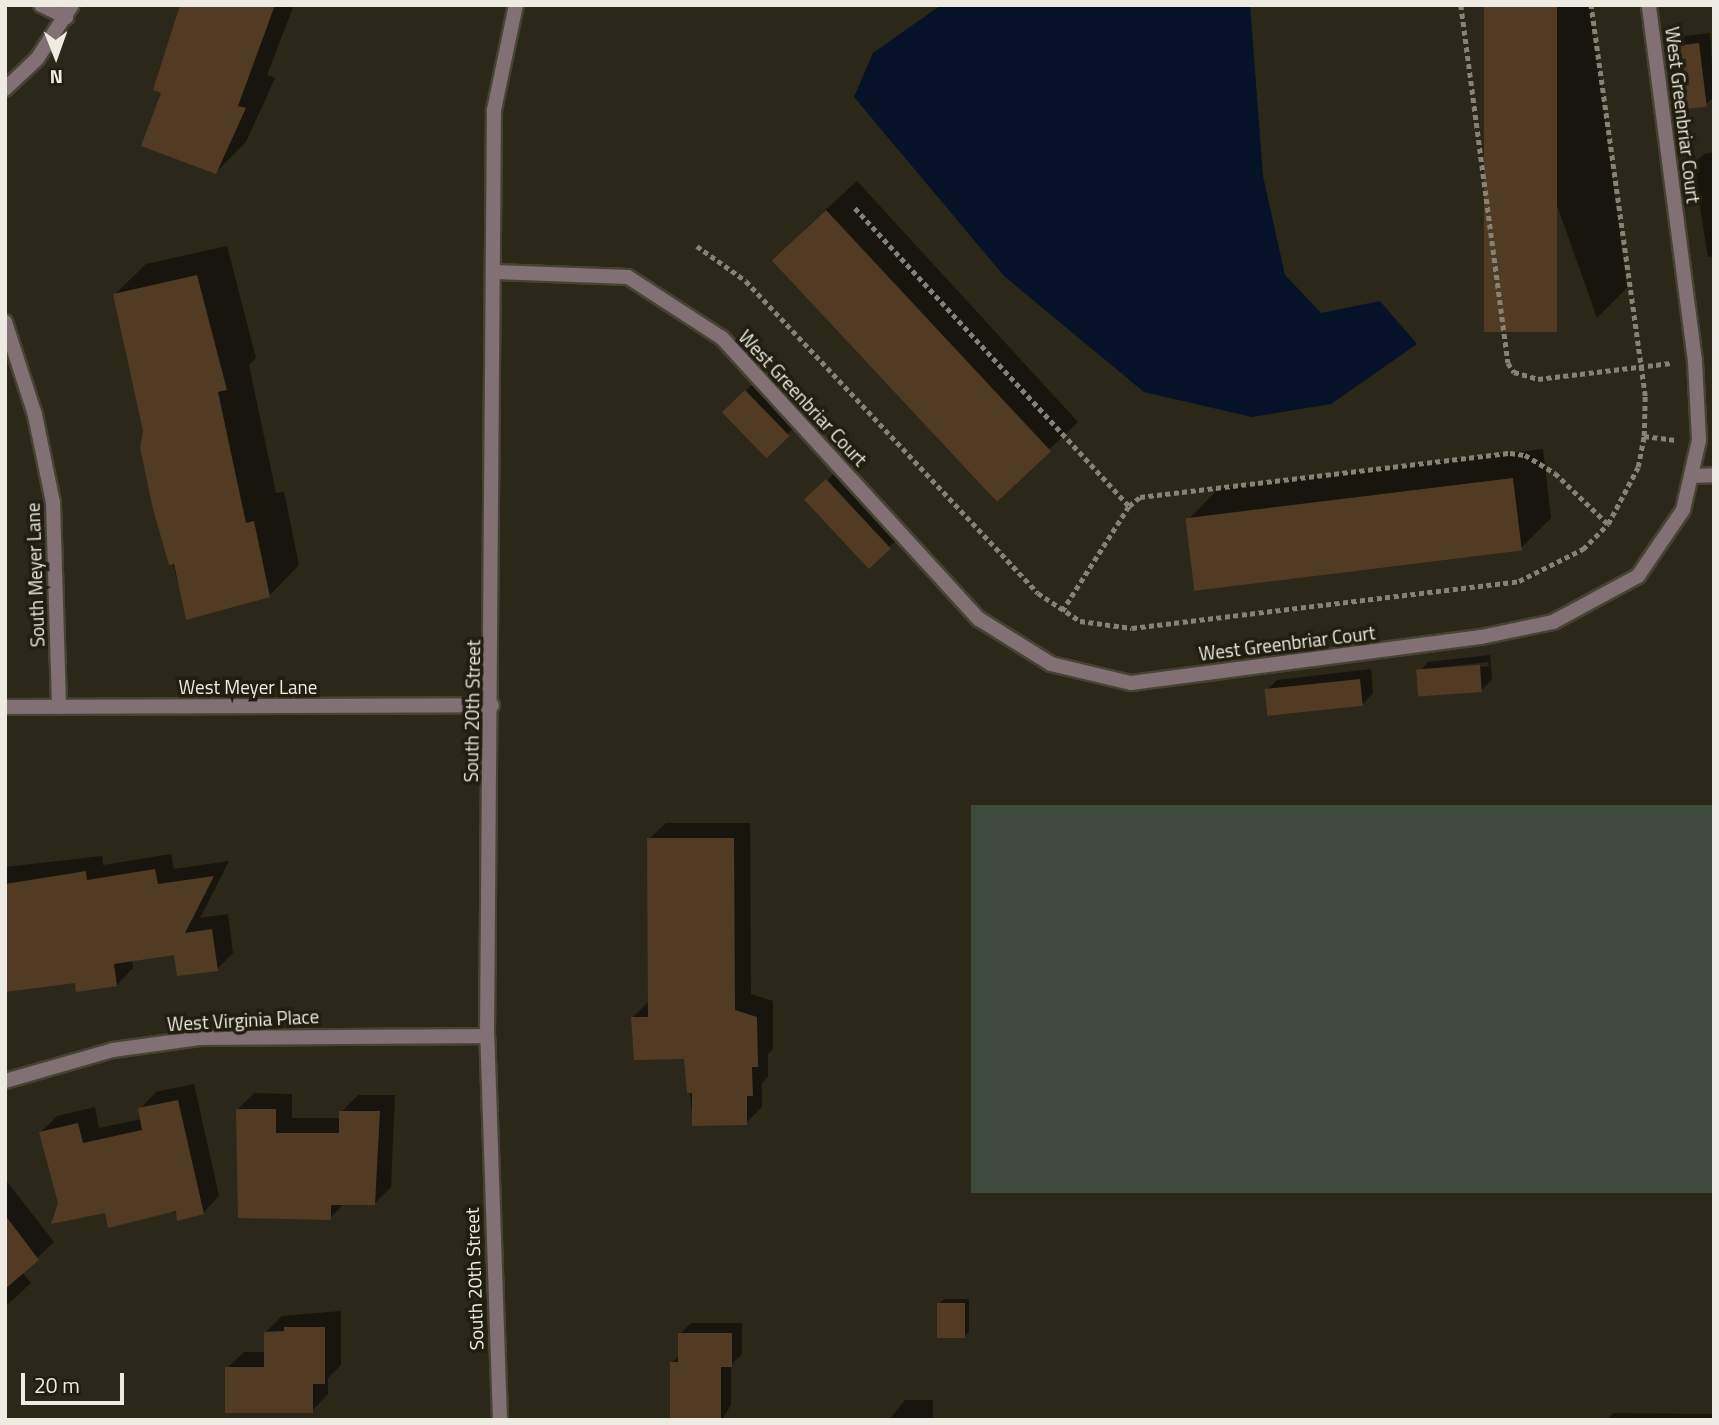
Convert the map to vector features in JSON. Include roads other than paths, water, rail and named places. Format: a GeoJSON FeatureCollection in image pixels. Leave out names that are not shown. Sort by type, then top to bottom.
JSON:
{"type":"FeatureCollection","features":[{"type":"Feature","properties":{"kind":"street"},"geometry":{"type":"LineString","coordinates":[[5,89],[37,59],[69,11],[41,5]]}},
{"type":"Feature","properties":{"kind":"street","name":"South 20th Street"},"geometry":{"type":"LineString","coordinates":[[500,1420],[487,1036],[492,705],[494,110],[516,5]]}},
{"type":"Feature","properties":{"kind":"street","name":"West Greenbriar Court"},"geometry":{"type":"LineString","coordinates":[[495,272],[628,277],[722,338],[979,619],[1051,664],[1131,683],[1480,637],[1553,622],[1638,576],[1683,510],[1699,440],[1695,360],[1649,5]]}},
{"type":"Feature","properties":{"kind":"street","name":"South Meyer Lane"},"geometry":{"type":"LineString","coordinates":[[5,322],[35,415],[53,503],[59,707]]}},
{"type":"Feature","properties":{"kind":"street"},"geometry":{"type":"LineString","coordinates":[[1691,475],[1714,475]]}},
{"type":"Feature","properties":{"kind":"street","name":"West Meyer Lane"},"geometry":{"type":"LineString","coordinates":[[5,707],[492,705]]}},
{"type":"Feature","properties":{"kind":"street","name":"West Virginia Place"},"geometry":{"type":"LineString","coordinates":[[5,1081],[113,1050],[201,1038],[487,1036]]}},
{"type":"Feature","properties":{"kind":"water"},"geometry":{"type":"Polygon","coordinates":[[[941,5],[1250,5],[1263,176],[1285,275],[1321,313],[1380,301],[1417,344],[1331,404],[1252,417],[1144,392],[1004,276],[854,97],[873,53],[941,5]]]}}]}
